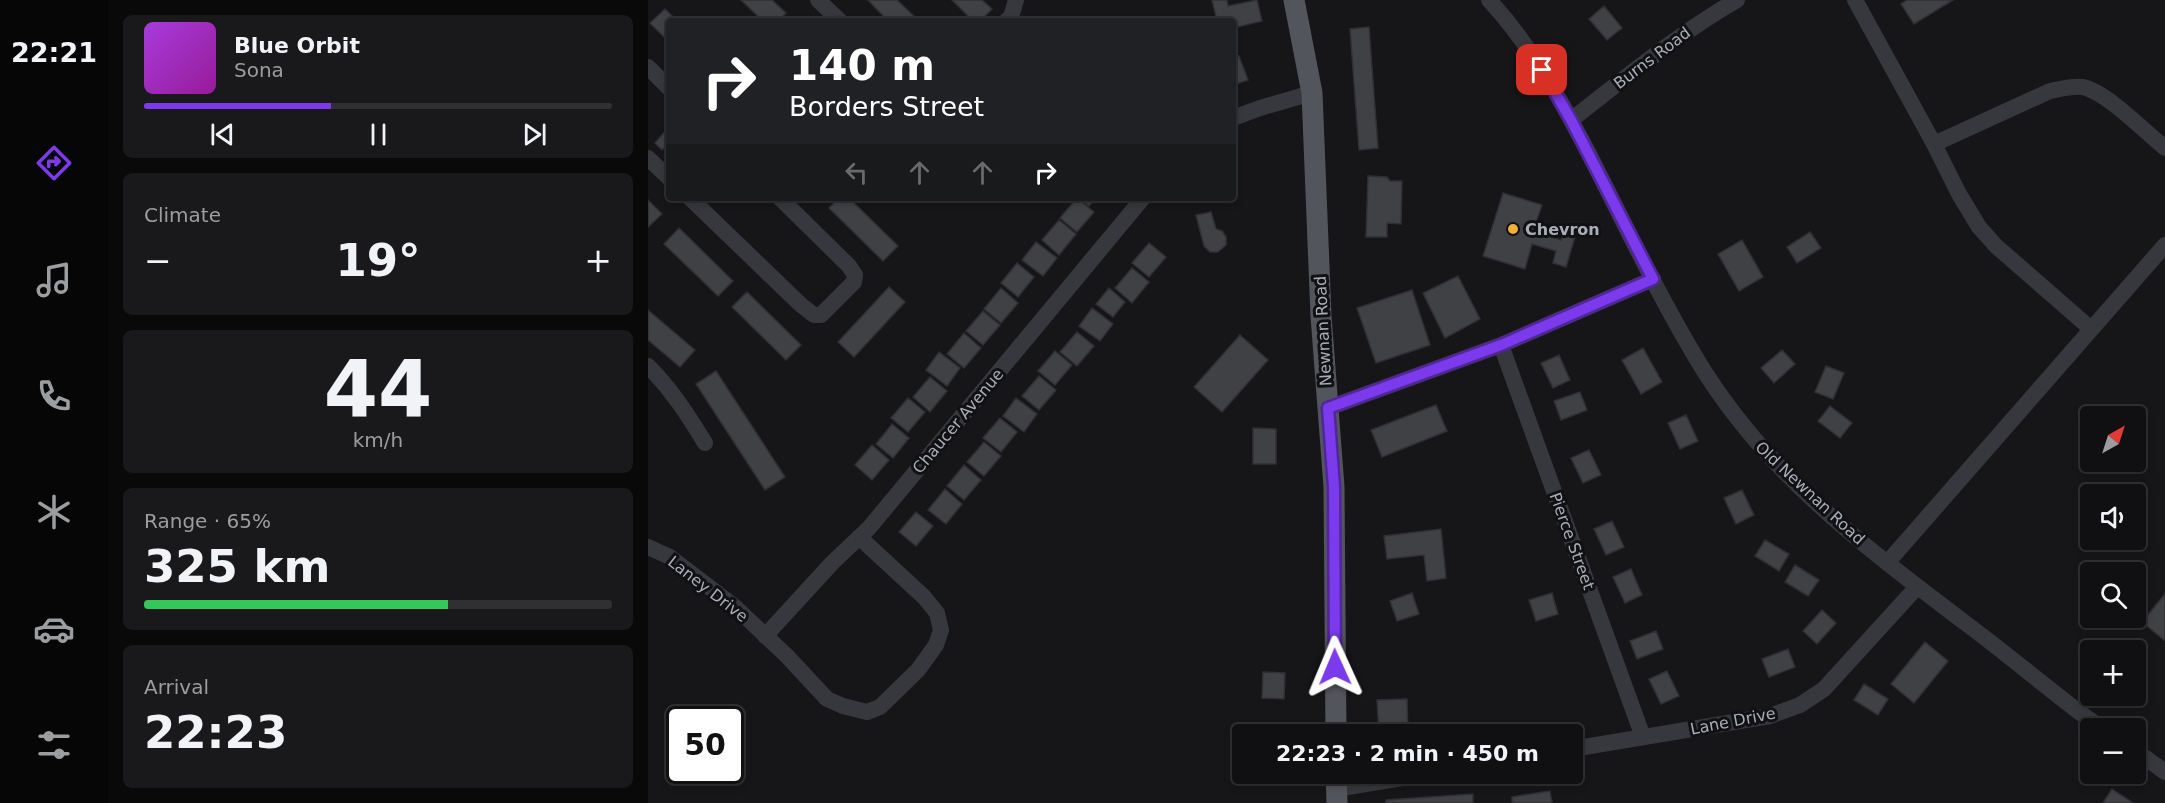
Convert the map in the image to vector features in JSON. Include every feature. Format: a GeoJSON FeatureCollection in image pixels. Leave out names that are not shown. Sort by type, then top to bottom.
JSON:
{"type":"FeatureCollection","features":[{"type":"Feature","properties":{"kind":"main road","name":"Newnan Road"},"geometry":{"type":"LineString","coordinates":[[1294,0],[1312,93],[1321,316],[1334,487],[1336,724]]}},
{"type":"Feature","properties":{"kind":"street"},"geometry":{"type":"LineString","coordinates":[[818,0],[837,18]]}},
{"type":"Feature","properties":{"kind":"street"},"geometry":{"type":"LineString","coordinates":[[1009,18],[1016,0]]}},
{"type":"Feature","properties":{"kind":"street","name":"Old Newnan Road"},"geometry":{"type":"LineString","coordinates":[[1490,0],[1532,53],[1571,120],[1653,279],[1704,371],[1752,438],[1795,484],[1843,528],[2087,718]]}},
{"type":"Feature","properties":{"kind":"street","name":"Burns Road"},"geometry":{"type":"LineString","coordinates":[[1571,120],[1662,50],[1708,17],[1737,0]]}},
{"type":"Feature","properties":{"kind":"street"},"geometry":{"type":"LineString","coordinates":[[1855,0],[1979,227],[1996,246],[2091,329]]}},
{"type":"Feature","properties":{"kind":"street"},"geometry":{"type":"LineString","coordinates":[[648,67],[666,85]]}},
{"type":"Feature","properties":{"kind":"street"},"geometry":{"type":"LineString","coordinates":[[1934,144],[2050,91],[2066,87],[2082,87],[2100,93],[2165,148]]}},
{"type":"Feature","properties":{"kind":"street"},"geometry":{"type":"LineString","coordinates":[[1236,117],[1312,93]]}},
{"type":"Feature","properties":{"kind":"street"},"geometry":{"type":"LineString","coordinates":[[648,158],[666,175]]}},
{"type":"Feature","properties":{"kind":"street"},"geometry":{"type":"LineString","coordinates":[[693,201],[801,305],[814,315],[821,315],[854,282],[855,274],[783,201]]}},
{"type":"Feature","properties":{"kind":"street","name":"Chaucer Avenue"},"geometry":{"type":"LineString","coordinates":[[765,636],[859,537],[1140,201]]}},
{"type":"Feature","properties":{"kind":"street"},"geometry":{"type":"LineString","coordinates":[[1887,563],[2165,244]]}},
{"type":"Feature","properties":{"kind":"street"},"geometry":{"type":"LineString","coordinates":[[1328,408],[1501,345],[1653,279]]}},
{"type":"Feature","properties":{"kind":"street","name":"Pierce Street"},"geometry":{"type":"LineString","coordinates":[[1501,345],[1643,737]]}},
{"type":"Feature","properties":{"kind":"street"},"geometry":{"type":"LineString","coordinates":[[648,366],[687,413],[705,443]]}},
{"type":"Feature","properties":{"kind":"street"},"geometry":{"type":"LineString","coordinates":[[765,636],[827,699],[867,712],[880,707],[918,670],[936,645],[941,630],[937,613],[924,597],[859,537]]}},
{"type":"Feature","properties":{"kind":"street","name":"Laney Drive"},"geometry":{"type":"LineString","coordinates":[[648,547],[670,557],[706,584],[734,606],[765,636]]}},
{"type":"Feature","properties":{"kind":"street","name":"Lane Drive"},"geometry":{"type":"LineString","coordinates":[[1583,747],[1770,716],[1800,705],[1824,689],[1917,587]]}},
{"type":"Feature","properties":{"kind":"street"},"geometry":{"type":"LineString","coordinates":[[2146,757],[2162,767]]}},
{"type":"Feature","properties":{"kind":"street"},"geometry":{"type":"LineString","coordinates":[[1336,789],[1366,784]]}},
{"type":"Feature","properties":{"kind":"building"},"geometry":{"type":"Polygon","coordinates":[[[741,0],[772,0],[786,13],[781,18],[760,18],[741,0]]]}},
{"type":"Feature","properties":{"kind":"building"},"geometry":{"type":"Polygon","coordinates":[[[868,0],[897,0],[916,18],[885,18],[868,0]]]}},
{"type":"Feature","properties":{"kind":"building"},"geometry":{"type":"Polygon","coordinates":[[[952,0],[982,0],[992,9],[983,18],[970,18],[952,0]]]}},
{"type":"Feature","properties":{"kind":"building"},"geometry":{"type":"Polygon","coordinates":[[[1212,0],[1227,0],[1228,6],[1257,0],[1262,21],[1236,27],[1236,18],[1216,18],[1212,0]]]}},
{"type":"Feature","properties":{"kind":"building"},"geometry":{"type":"Polygon","coordinates":[[[1907,0],[1953,0],[1914,24],[1901,4],[1907,0]]]}},
{"type":"Feature","properties":{"kind":"building"},"geometry":{"type":"Polygon","coordinates":[[[1604,6],[1622,28],[1607,40],[1589,19],[1604,6]]]}},
{"type":"Feature","properties":{"kind":"building"},"geometry":{"type":"Polygon","coordinates":[[[665,9],[674,18],[666,18],[666,39],[650,23],[665,9]]]}},
{"type":"Feature","properties":{"kind":"building"},"geometry":{"type":"Polygon","coordinates":[[[1369,27],[1378,148],[1359,150],[1350,29],[1369,27]]]}},
{"type":"Feature","properties":{"kind":"building"},"geometry":{"type":"Polygon","coordinates":[[[1239,56],[1248,80],[1236,84],[1236,57],[1239,56]]]}},
{"type":"Feature","properties":{"kind":"building"},"geometry":{"type":"Polygon","coordinates":[[[666,130],[666,145],[662,150],[655,143],[666,130]]]}},
{"type":"Feature","properties":{"kind":"building"},"geometry":{"type":"Polygon","coordinates":[[[1368,176],[1402,181],[1401,224],[1387,223],[1387,237],[1366,237],[1368,176]]]}},
{"type":"Feature","properties":{"kind":"building","name":"Chevron"},"geometry":{"type":"Polygon","coordinates":[[[1503,193],[1542,205],[1533,231],[1561,240],[1567,224],[1578,227],[1566,267],[1553,263],[1556,251],[1532,244],[1525,269],[1483,256],[1503,193]]]}},
{"type":"Feature","properties":{"kind":"building"},"geometry":{"type":"Polygon","coordinates":[[[648,200],[662,214],[648,227],[648,200]]]}},
{"type":"Feature","properties":{"kind":"building"},"geometry":{"type":"Polygon","coordinates":[[[836,201],[852,201],[898,246],[883,261],[829,208],[836,201]]]}},
{"type":"Feature","properties":{"kind":"building"},"geometry":{"type":"Polygon","coordinates":[[[1074,201],[1081,201],[1094,212],[1077,232],[1060,218],[1074,201]]]}},
{"type":"Feature","properties":{"kind":"building"},"geometry":{"type":"Polygon","coordinates":[[[1083,201],[1093,201],[1089,206],[1083,201]]]}},
{"type":"Feature","properties":{"kind":"building"},"geometry":{"type":"Polygon","coordinates":[[[1211,212],[1216,229],[1222,231],[1226,237],[1226,245],[1218,252],[1210,252],[1204,246],[1196,215],[1211,212]]]}},
{"type":"Feature","properties":{"kind":"building"},"geometry":{"type":"Polygon","coordinates":[[[1059,220],[1076,234],[1059,255],[1042,240],[1059,220]]]}},
{"type":"Feature","properties":{"kind":"building"},"geometry":{"type":"Polygon","coordinates":[[[679,228],[733,281],[718,296],[664,244],[679,228]]]}},
{"type":"Feature","properties":{"kind":"building"},"geometry":{"type":"Polygon","coordinates":[[[1810,232],[1821,248],[1797,263],[1787,247],[1810,232]]]}},
{"type":"Feature","properties":{"kind":"building"},"geometry":{"type":"Polygon","coordinates":[[[1742,240],[1763,277],[1739,291],[1718,254],[1742,240]]]}},
{"type":"Feature","properties":{"kind":"building"},"geometry":{"type":"Polygon","coordinates":[[[1036,242],[1057,258],[1043,276],[1022,260],[1036,242]]]}},
{"type":"Feature","properties":{"kind":"building"},"geometry":{"type":"Polygon","coordinates":[[[1149,243],[1166,257],[1149,277],[1132,263],[1149,243]]]}},
{"type":"Feature","properties":{"kind":"building"},"geometry":{"type":"Polygon","coordinates":[[[1017,263],[1034,277],[1018,297],[1001,283],[1017,263]]]}},
{"type":"Feature","properties":{"kind":"building"},"geometry":{"type":"Polygon","coordinates":[[[1132,268],[1149,282],[1132,303],[1115,288],[1132,268]]]}},
{"type":"Feature","properties":{"kind":"building"},"geometry":{"type":"Polygon","coordinates":[[[1458,276],[1480,319],[1445,338],[1423,293],[1458,276]]]}},
{"type":"Feature","properties":{"kind":"building"},"geometry":{"type":"Polygon","coordinates":[[[889,287],[905,302],[854,357],[838,342],[889,287]]]}},
{"type":"Feature","properties":{"kind":"building"},"geometry":{"type":"Polygon","coordinates":[[[1001,288],[1018,303],[1001,323],[984,309],[1001,288]]]}},
{"type":"Feature","properties":{"kind":"building"},"geometry":{"type":"Polygon","coordinates":[[[1109,288],[1125,302],[1113,317],[1096,304],[1109,288]]]}},
{"type":"Feature","properties":{"kind":"building"},"geometry":{"type":"Polygon","coordinates":[[[1412,290],[1430,345],[1376,363],[1357,308],[1412,290]]]}},
{"type":"Feature","properties":{"kind":"building"},"geometry":{"type":"Polygon","coordinates":[[[747,292],[801,345],[786,360],[732,307],[747,292]]]}},
{"type":"Feature","properties":{"kind":"building"},"geometry":{"type":"Polygon","coordinates":[[[1092,308],[1113,324],[1100,341],[1079,326],[1092,308]]]}},
{"type":"Feature","properties":{"kind":"building"},"geometry":{"type":"Polygon","coordinates":[[[648,310],[695,350],[680,367],[648,340],[648,310]]]}},
{"type":"Feature","properties":{"kind":"building"},"geometry":{"type":"Polygon","coordinates":[[[983,311],[1000,325],[983,345],[966,331],[983,311]]]}},
{"type":"Feature","properties":{"kind":"building"},"geometry":{"type":"Polygon","coordinates":[[[1077,332],[1094,346],[1077,366],[1060,352],[1077,332]]]}},
{"type":"Feature","properties":{"kind":"building"},"geometry":{"type":"Polygon","coordinates":[[[964,333],[981,348],[964,368],[947,354],[964,333]]]}},
{"type":"Feature","properties":{"kind":"building"},"geometry":{"type":"Polygon","coordinates":[[[1240,335],[1268,360],[1222,412],[1194,387],[1240,335]]]}},
{"type":"Feature","properties":{"kind":"building"},"geometry":{"type":"Polygon","coordinates":[[[1643,348],[1662,382],[1641,394],[1622,360],[1643,348]]]}},
{"type":"Feature","properties":{"kind":"building"},"geometry":{"type":"Polygon","coordinates":[[[1782,350],[1795,364],[1774,383],[1761,368],[1782,350]]]}},
{"type":"Feature","properties":{"kind":"building"},"geometry":{"type":"Polygon","coordinates":[[[1055,351],[1072,365],[1055,385],[1038,371],[1055,351]]]}},
{"type":"Feature","properties":{"kind":"building"},"geometry":{"type":"Polygon","coordinates":[[[939,352],[960,368],[947,386],[926,370],[939,352]]]}},
{"type":"Feature","properties":{"kind":"building"},"geometry":{"type":"Polygon","coordinates":[[[1559,355],[1570,380],[1553,388],[1541,363],[1559,355]]]}},
{"type":"Feature","properties":{"kind":"building"},"geometry":{"type":"Polygon","coordinates":[[[1826,366],[1844,373],[1833,399],[1815,392],[1826,366]]]}},
{"type":"Feature","properties":{"kind":"building"},"geometry":{"type":"Polygon","coordinates":[[[716,371],[785,477],[765,490],[696,384],[716,371]]]}},
{"type":"Feature","properties":{"kind":"building"},"geometry":{"type":"Polygon","coordinates":[[[1039,376],[1056,390],[1039,410],[1022,396],[1039,376]]]}},
{"type":"Feature","properties":{"kind":"building"},"geometry":{"type":"Polygon","coordinates":[[[930,377],[947,391],[930,412],[913,397],[930,377]]]}},
{"type":"Feature","properties":{"kind":"building"},"geometry":{"type":"Polygon","coordinates":[[[1580,392],[1587,410],[1561,420],[1554,401],[1580,392]]]}},
{"type":"Feature","properties":{"kind":"building"},"geometry":{"type":"Polygon","coordinates":[[[908,398],[925,412],[908,432],[891,418],[908,398]]]}},
{"type":"Feature","properties":{"kind":"building"},"geometry":{"type":"Polygon","coordinates":[[[1016,398],[1037,414],[1024,432],[1003,416],[1016,398]]]}},
{"type":"Feature","properties":{"kind":"building"},"geometry":{"type":"Polygon","coordinates":[[[1436,405],[1447,431],[1382,457],[1371,430],[1436,405]]]}},
{"type":"Feature","properties":{"kind":"building"},"geometry":{"type":"Polygon","coordinates":[[[1830,406],[1852,423],[1840,438],[1818,421],[1830,406]]]}},
{"type":"Feature","properties":{"kind":"building"},"geometry":{"type":"Polygon","coordinates":[[[1686,415],[1698,441],[1680,449],[1668,423],[1686,415]]]}},
{"type":"Feature","properties":{"kind":"building"},"geometry":{"type":"Polygon","coordinates":[[[1000,418],[1017,432],[1001,452],[983,438],[1000,418]]]}},
{"type":"Feature","properties":{"kind":"building"},"geometry":{"type":"Polygon","coordinates":[[[892,424],[909,438],[893,458],[876,444],[892,424]]]}},
{"type":"Feature","properties":{"kind":"building"},"geometry":{"type":"Polygon","coordinates":[[[1253,428],[1276,429],[1276,464],[1253,464],[1253,428]]]}},
{"type":"Feature","properties":{"kind":"building"},"geometry":{"type":"Polygon","coordinates":[[[984,442],[1001,456],[984,476],[967,462],[984,442]]]}},
{"type":"Feature","properties":{"kind":"building"},"geometry":{"type":"Polygon","coordinates":[[[872,445],[889,460],[872,480],[855,465],[872,445]]]}},
{"type":"Feature","properties":{"kind":"building"},"geometry":{"type":"Polygon","coordinates":[[[1589,450],[1601,475],[1583,483],[1571,458],[1589,450]]]}},
{"type":"Feature","properties":{"kind":"building"},"geometry":{"type":"Polygon","coordinates":[[[964,465],[981,480],[964,500],[947,486],[964,465]]]}},
{"type":"Feature","properties":{"kind":"building"},"geometry":{"type":"Polygon","coordinates":[[[945,489],[962,504],[946,524],[928,510],[945,489]]]}},
{"type":"Feature","properties":{"kind":"building"},"geometry":{"type":"Polygon","coordinates":[[[1742,490],[1754,515],[1736,524],[1724,498],[1742,490]]]}},
{"type":"Feature","properties":{"kind":"building"},"geometry":{"type":"Polygon","coordinates":[[[916,512],[933,526],[916,546],[899,532],[916,512]]]}},
{"type":"Feature","properties":{"kind":"building"},"geometry":{"type":"Polygon","coordinates":[[[1612,521],[1624,547],[1606,555],[1594,529],[1612,521]]]}},
{"type":"Feature","properties":{"kind":"building"},"geometry":{"type":"Polygon","coordinates":[[[1441,529],[1446,578],[1427,581],[1424,555],[1387,559],[1384,536],[1441,529]]]}},
{"type":"Feature","properties":{"kind":"building"},"geometry":{"type":"Polygon","coordinates":[[[1765,540],[1789,554],[1779,571],[1755,556],[1765,540]]]}},
{"type":"Feature","properties":{"kind":"building"},"geometry":{"type":"Polygon","coordinates":[[[1795,565],[1819,580],[1808,596],[1785,582],[1795,565]]]}},
{"type":"Feature","properties":{"kind":"building"},"geometry":{"type":"Polygon","coordinates":[[[1631,569],[1642,595],[1625,603],[1613,577],[1631,569]]]}},
{"type":"Feature","properties":{"kind":"building"},"geometry":{"type":"Polygon","coordinates":[[[1412,593],[1419,614],[1397,621],[1390,601],[1412,593]]]}},
{"type":"Feature","properties":{"kind":"building"},"geometry":{"type":"Polygon","coordinates":[[[1552,593],[1558,614],[1536,621],[1529,600],[1552,593]]]}},
{"type":"Feature","properties":{"kind":"building"},"geometry":{"type":"Polygon","coordinates":[[[2165,594],[2164,640],[2146,625],[2146,617],[2165,594]]]}},
{"type":"Feature","properties":{"kind":"building"},"geometry":{"type":"Polygon","coordinates":[[[1822,610],[1836,623],[1817,644],[1803,631],[1822,610]]]}},
{"type":"Feature","properties":{"kind":"building"},"geometry":{"type":"Polygon","coordinates":[[[1656,631],[1663,649],[1637,659],[1630,641],[1656,631]]]}},
{"type":"Feature","properties":{"kind":"building"},"geometry":{"type":"Polygon","coordinates":[[[1925,642],[1948,661],[1914,703],[1891,684],[1925,642]]]}},
{"type":"Feature","properties":{"kind":"building"},"geometry":{"type":"Polygon","coordinates":[[[1788,649],[1795,667],[1769,677],[1762,659],[1788,649]]]}},
{"type":"Feature","properties":{"kind":"building"},"geometry":{"type":"Polygon","coordinates":[[[1667,671],[1679,696],[1661,704],[1649,679],[1667,671]]]}},
{"type":"Feature","properties":{"kind":"building"},"geometry":{"type":"Polygon","coordinates":[[[1263,672],[1285,673],[1284,699],[1262,698],[1263,672]]]}},
{"type":"Feature","properties":{"kind":"building"},"geometry":{"type":"Polygon","coordinates":[[[1864,684],[1888,699],[1878,715],[1854,700],[1864,684]]]}},
{"type":"Feature","properties":{"kind":"building"},"geometry":{"type":"Polygon","coordinates":[[[1407,699],[1408,724],[1378,724],[1377,700],[1407,699]]]}},
{"type":"Feature","properties":{"kind":"building"},"geometry":{"type":"Polygon","coordinates":[[[2112,789],[2133,803],[2103,803],[2112,789]]]}},
{"type":"Feature","properties":{"kind":"building"},"geometry":{"type":"Polygon","coordinates":[[[1550,791],[1552,803],[1512,803],[1512,797],[1550,791]]]}},
{"type":"Feature","properties":{"kind":"building"},"geometry":{"type":"Polygon","coordinates":[[[1473,794],[1473,803],[1386,803],[1386,800],[1473,794]]]}},
{"type":"Feature","properties":{"kind":"place","name":"Chevron"},"geometry":{"type":"Point","coordinates":[1513,229]}},
{"type":"Feature","properties":{"kind":"route"},"geometry":{"type":"LineString","coordinates":[[1335,667],[1334,487],[1328,408],[1501,345],[1653,279],[1571,120],[1542,70]]}}]}
